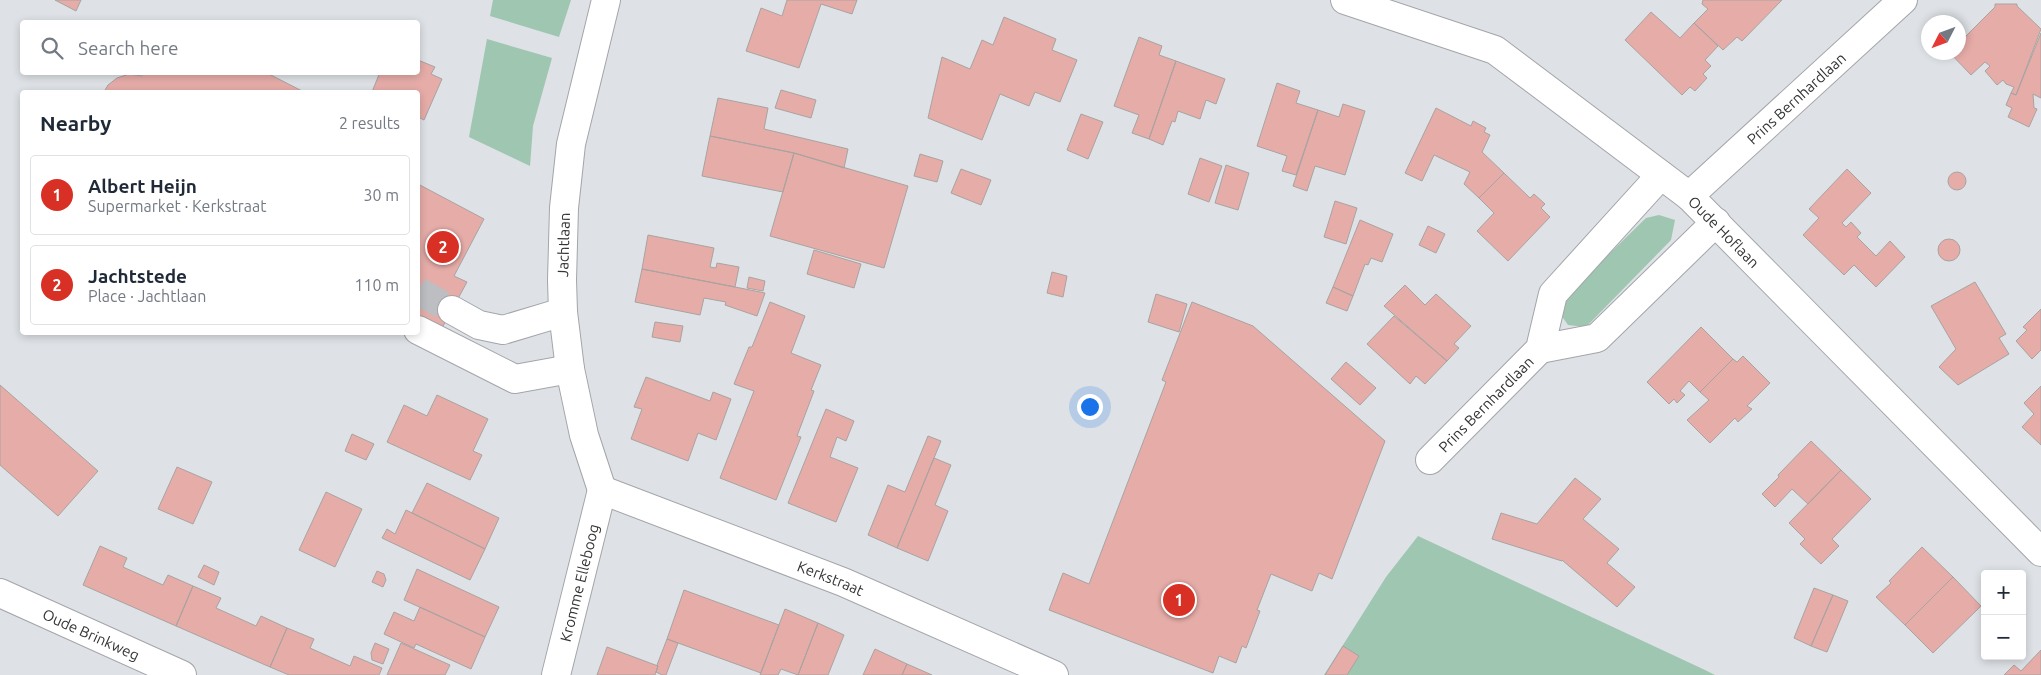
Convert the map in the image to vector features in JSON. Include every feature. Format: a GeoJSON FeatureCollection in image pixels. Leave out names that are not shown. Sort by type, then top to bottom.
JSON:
{"type":"FeatureCollection","features":[{"type":"Feature","properties":{"kind":"street","name":"Jachtlaan"},"geometry":{"type":"LineString","coordinates":[[602,490],[584,435],[570,369],[563,312],[562,280],[564,208],[571,144],[606,0]]}},
{"type":"Feature","properties":{"kind":"street","name":"Oude Hoflaan"},"geometry":{"type":"LineString","coordinates":[[1345,0],[1495,50],[1689,196],[2041,552]]}},
{"type":"Feature","properties":{"kind":"street","name":"Prins Bernhardlaan"},"geometry":{"type":"LineString","coordinates":[[1689,196],[1903,0]]}},
{"type":"Feature","properties":{"kind":"street","name":"Prins Bernhardlaan"},"geometry":{"type":"LineString","coordinates":[[1430,460],[1540,349],[1553,294],[1661,175]]}},
{"type":"Feature","properties":{"kind":"street","name":"Prins Bernhardlaan"},"geometry":{"type":"LineString","coordinates":[[1540,349],[1597,338],[1716,222]]}},
{"type":"Feature","properties":{"kind":"street"},"geometry":{"type":"LineString","coordinates":[[452,310],[479,325],[503,330],[563,312]]}},
{"type":"Feature","properties":{"kind":"street"},"geometry":{"type":"LineString","coordinates":[[420,331],[515,380],[570,369]]}},
{"type":"Feature","properties":{"kind":"street","name":"Kerkstraat"},"geometry":{"type":"LineString","coordinates":[[602,490],[843,582],[1054,675]]}},
{"type":"Feature","properties":{"kind":"street","name":"Kromme Elleboog"},"geometry":{"type":"LineString","coordinates":[[556,675],[602,490]]}},
{"type":"Feature","properties":{"kind":"street","name":"Oude Brinkweg"},"geometry":{"type":"LineString","coordinates":[[0,593],[182,675]]}},
{"type":"Feature","properties":{"kind":"green space"},"geometry":{"type":"Polygon","coordinates":[[[493,0],[571,0],[559,37],[490,16],[493,0]]]}},
{"type":"Feature","properties":{"kind":"green space"},"geometry":{"type":"Polygon","coordinates":[[[487,39],[552,58],[533,126],[530,166],[469,137],[487,39]]]}},
{"type":"Feature","properties":{"kind":"green space"},"geometry":{"type":"Polygon","coordinates":[[[1659,215],[1675,220],[1671,240],[1586,327],[1568,325],[1561,315],[1563,299],[1646,218],[1659,215]]]}},
{"type":"Feature","properties":{"kind":"green space"},"geometry":{"type":"Polygon","coordinates":[[[1418,536],[1715,675],[1324,675],[1386,577],[1418,536]]]}},
{"type":"Feature","properties":{"kind":"building"},"geometry":{"type":"Polygon","coordinates":[[[55,0],[81,0],[76,11],[55,0]]]}},
{"type":"Feature","properties":{"kind":"building"},"geometry":{"type":"Polygon","coordinates":[[[787,0],[857,0],[852,14],[821,4],[799,68],[746,51],[761,8],[782,16],[787,0]]]}},
{"type":"Feature","properties":{"kind":"building"},"geometry":{"type":"Polygon","coordinates":[[[1703,0],[1782,0],[1742,41],[1737,37],[1723,50],[1694,23],[1708,9],[1702,4],[1703,0]]]}},
{"type":"Feature","properties":{"kind":"building"},"geometry":{"type":"Polygon","coordinates":[[[1995,4],[2017,4],[2041,29],[2016,95],[2011,93],[2014,87],[2006,84],[2003,80],[1997,85],[1985,71],[1990,66],[1985,62],[1971,75],[1957,60],[1966,60],[1966,36],[1995,7],[1995,4]]]}},
{"type":"Feature","properties":{"kind":"building"},"geometry":{"type":"Polygon","coordinates":[[[1651,12],[1680,38],[1694,23],[1718,46],[1705,60],[1711,66],[1703,74],[1707,78],[1695,91],[1690,87],[1682,95],[1625,40],[1651,12]]]}},
{"type":"Feature","properties":{"kind":"building"},"geometry":{"type":"Polygon","coordinates":[[[1004,17],[1056,39],[1052,50],[1077,60],[1060,102],[1035,92],[1029,106],[1000,94],[982,140],[928,118],[942,57],[970,69],[982,40],[993,45],[1004,17]]]}},
{"type":"Feature","properties":{"kind":"building"},"geometry":{"type":"Polygon","coordinates":[[[2041,33],[2041,98],[2033,94],[2034,108],[2037,109],[2029,127],[2008,117],[2012,108],[2006,105],[2011,93],[2016,95],[2041,33]]]}},
{"type":"Feature","properties":{"kind":"building"},"geometry":{"type":"Polygon","coordinates":[[[1139,37],[1162,46],[1159,55],[1176,61],[1149,139],[1132,133],[1139,115],[1114,106],[1139,37]]]}},
{"type":"Feature","properties":{"kind":"building"},"geometry":{"type":"Polygon","coordinates":[[[420,61],[435,67],[431,74],[442,79],[424,120],[420,118],[420,90],[373,90],[379,75],[420,75],[420,61]]]}},
{"type":"Feature","properties":{"kind":"building"},"geometry":{"type":"Polygon","coordinates":[[[1176,61],[1225,79],[1216,104],[1206,100],[1200,119],[1178,111],[1175,122],[1172,121],[1163,145],[1149,139],[1176,61]]]}},
{"type":"Feature","properties":{"kind":"building"},"geometry":{"type":"Polygon","coordinates":[[[126,75],[271,75],[300,90],[105,90],[117,78],[126,75]]]}},
{"type":"Feature","properties":{"kind":"building"},"geometry":{"type":"Polygon","coordinates":[[[1277,83],[1300,91],[1296,103],[1318,110],[1296,175],[1282,171],[1287,156],[1257,146],[1277,83]]]}},
{"type":"Feature","properties":{"kind":"building"},"geometry":{"type":"Polygon","coordinates":[[[781,90],[816,100],[811,118],[775,108],[781,90]]]}},
{"type":"Feature","properties":{"kind":"building"},"geometry":{"type":"Polygon","coordinates":[[[718,98],[768,108],[764,129],[848,149],[844,168],[794,153],[710,136],[718,98]]]}},
{"type":"Feature","properties":{"kind":"building"},"geometry":{"type":"Polygon","coordinates":[[[1343,104],[1365,111],[1345,175],[1315,166],[1307,191],[1293,186],[1318,110],[1339,117],[1343,104]]]}},
{"type":"Feature","properties":{"kind":"building"},"geometry":{"type":"Polygon","coordinates":[[[1436,108],[1471,126],[1473,121],[1486,128],[1484,132],[1490,135],[1482,152],[1504,173],[1479,198],[1464,184],[1470,172],[1434,155],[1422,181],[1405,173],[1436,108]]]}},
{"type":"Feature","properties":{"kind":"building"},"geometry":{"type":"Polygon","coordinates":[[[1081,114],[1103,122],[1088,159],[1067,150],[1081,114]]]}},
{"type":"Feature","properties":{"kind":"building"},"geometry":{"type":"Polygon","coordinates":[[[710,136],[794,153],[783,192],[702,176],[710,136]]]}},
{"type":"Feature","properties":{"kind":"building"},"geometry":{"type":"Polygon","coordinates":[[[794,153],[908,186],[884,268],[770,236],[794,153]]]}},
{"type":"Feature","properties":{"kind":"building"},"geometry":{"type":"Polygon","coordinates":[[[920,154],[943,161],[937,182],[914,176],[920,154]]]}},
{"type":"Feature","properties":{"kind":"building"},"geometry":{"type":"Polygon","coordinates":[[[1200,158],[1222,166],[1209,202],[1188,194],[1200,158]]]}},
{"type":"Feature","properties":{"kind":"building"},"geometry":{"type":"Polygon","coordinates":[[[1226,165],[1249,173],[1238,210],[1215,203],[1226,165]]]}},
{"type":"Feature","properties":{"kind":"building"},"geometry":{"type":"Polygon","coordinates":[[[961,169],[991,180],[981,205],[951,193],[961,169]]]}},
{"type":"Feature","properties":{"kind":"building"},"geometry":{"type":"Polygon","coordinates":[[[1847,169],[1871,193],[1842,223],[1846,227],[1851,222],[1861,233],[1857,237],[1876,256],[1890,241],[1905,257],[1876,287],[1854,265],[1844,275],[1803,235],[1819,218],[1809,209],[1847,169]]]}},
{"type":"Feature","properties":{"kind":"building"},"geometry":{"type":"Polygon","coordinates":[[[1957,172],[1963,175],[1966,181],[1963,187],[1957,190],[1951,187],[1948,181],[1951,175],[1957,172]]]}},
{"type":"Feature","properties":{"kind":"building"},"geometry":{"type":"Polygon","coordinates":[[[1504,173],[1530,198],[1534,194],[1545,204],[1541,208],[1550,217],[1508,261],[1477,231],[1494,213],[1479,198],[1504,173]]]}},
{"type":"Feature","properties":{"kind":"building"},"geometry":{"type":"Polygon","coordinates":[[[420,185],[484,219],[454,276],[467,282],[442,328],[420,316],[420,185]]]}},
{"type":"Feature","properties":{"kind":"building"},"geometry":{"type":"Polygon","coordinates":[[[1335,201],[1357,208],[1346,244],[1324,237],[1335,201]]]}},
{"type":"Feature","properties":{"kind":"building"},"geometry":{"type":"Polygon","coordinates":[[[1360,220],[1393,234],[1382,262],[1371,258],[1368,265],[1365,264],[1353,296],[1333,287],[1360,220]]]}},
{"type":"Feature","properties":{"kind":"building"},"geometry":{"type":"Polygon","coordinates":[[[1428,226],[1445,234],[1436,253],[1419,245],[1428,226]]]}},
{"type":"Feature","properties":{"kind":"building"},"geometry":{"type":"Polygon","coordinates":[[[648,235],[714,248],[710,267],[716,268],[717,263],[739,267],[735,287],[642,269],[648,235]]]}},
{"type":"Feature","properties":{"kind":"building"},"geometry":{"type":"Polygon","coordinates":[[[1949,239],[1957,242],[1960,250],[1957,258],[1949,261],[1941,258],[1938,250],[1941,242],[1949,239]]]}},
{"type":"Feature","properties":{"kind":"building"},"geometry":{"type":"Polygon","coordinates":[[[814,250],[861,264],[854,288],[807,274],[814,250]]]}},
{"type":"Feature","properties":{"kind":"building"},"geometry":{"type":"Polygon","coordinates":[[[642,269],[765,293],[757,316],[725,305],[726,302],[704,298],[700,315],[635,302],[642,269]]]}},
{"type":"Feature","properties":{"kind":"building"},"geometry":{"type":"Polygon","coordinates":[[[1052,272],[1067,276],[1063,297],[1047,293],[1052,272]]]}},
{"type":"Feature","properties":{"kind":"building"},"geometry":{"type":"Polygon","coordinates":[[[749,277],[765,281],[763,291],[747,288],[749,277]]]}},
{"type":"Feature","properties":{"kind":"building"},"geometry":{"type":"Polygon","coordinates":[[[1975,282],[2006,334],[1999,338],[2009,354],[1958,385],[1939,367],[1956,349],[1931,306],[1975,282]]]}},
{"type":"Feature","properties":{"kind":"building"},"geometry":{"type":"Polygon","coordinates":[[[1405,285],[1425,305],[1436,294],[1471,326],[1454,344],[1459,348],[1447,361],[1384,306],[1405,285]]]}},
{"type":"Feature","properties":{"kind":"building"},"geometry":{"type":"Polygon","coordinates":[[[1333,287],[1353,296],[1347,311],[1326,303],[1333,287]]]}},
{"type":"Feature","properties":{"kind":"building"},"geometry":{"type":"Polygon","coordinates":[[[1156,294],[1187,304],[1179,332],[1148,322],[1156,294]]]}},
{"type":"Feature","properties":{"kind":"building"},"geometry":{"type":"Polygon","coordinates":[[[770,302],[805,316],[791,353],[821,365],[811,390],[814,391],[797,436],[801,437],[776,500],[720,478],[754,391],[734,384],[749,347],[752,347],[770,302]]]}},
{"type":"Feature","properties":{"kind":"building"},"geometry":{"type":"Polygon","coordinates":[[[1192,302],[1253,326],[1385,441],[1332,579],[1319,573],[1312,591],[1271,574],[1257,610],[1260,611],[1246,648],[1242,646],[1236,663],[1219,656],[1213,673],[1049,610],[1063,573],[1089,584],[1166,382],[1162,380],[1192,302]]]}},
{"type":"Feature","properties":{"kind":"building"},"geometry":{"type":"Polygon","coordinates":[[[2041,309],[2041,350],[2032,359],[2016,341],[2027,330],[2023,327],[2041,309]]]}},
{"type":"Feature","properties":{"kind":"building"},"geometry":{"type":"Polygon","coordinates":[[[1394,316],[1447,361],[1425,384],[1416,376],[1410,384],[1367,344],[1394,316]]]}},
{"type":"Feature","properties":{"kind":"building"},"geometry":{"type":"Polygon","coordinates":[[[655,322],[683,326],[680,342],[652,337],[655,322]]]}},
{"type":"Feature","properties":{"kind":"building"},"geometry":{"type":"Polygon","coordinates":[[[1701,327],[1733,359],[1700,392],[1689,381],[1680,391],[1685,395],[1677,403],[1674,399],[1669,404],[1647,382],[1701,327]]]}},
{"type":"Feature","properties":{"kind":"building"},"geometry":{"type":"Polygon","coordinates":[[[1743,356],[1770,383],[1747,406],[1752,409],[1738,422],[1735,418],[1710,443],[1687,420],[1709,400],[1700,392],[1733,359],[1737,362],[1743,356]]]}},
{"type":"Feature","properties":{"kind":"building"},"geometry":{"type":"Polygon","coordinates":[[[1346,362],[1376,388],[1360,405],[1331,379],[1346,362]]]}},
{"type":"Feature","properties":{"kind":"building"},"geometry":{"type":"Polygon","coordinates":[[[646,377],[710,401],[713,392],[731,399],[716,440],[698,433],[688,461],[631,439],[642,409],[634,407],[646,377]]]}},
{"type":"Feature","properties":{"kind":"building"},"geometry":{"type":"Polygon","coordinates":[[[0,385],[98,471],[58,516],[0,465],[0,385]]]}},
{"type":"Feature","properties":{"kind":"building"},"geometry":{"type":"Polygon","coordinates":[[[2041,386],[2041,445],[2022,427],[2034,414],[2024,403],[2041,386]]]}},
{"type":"Feature","properties":{"kind":"building"},"geometry":{"type":"Polygon","coordinates":[[[437,395],[488,419],[473,451],[482,455],[470,480],[387,442],[404,405],[427,416],[437,395]]]}},
{"type":"Feature","properties":{"kind":"building"},"geometry":{"type":"Polygon","coordinates":[[[826,409],[854,421],[846,441],[837,437],[830,457],[858,468],[836,522],[788,503],[826,409]]]}},
{"type":"Feature","properties":{"kind":"building"},"geometry":{"type":"Polygon","coordinates":[[[352,434],[374,444],[366,460],[345,451],[352,434]]]}},
{"type":"Feature","properties":{"kind":"building"},"geometry":{"type":"Polygon","coordinates":[[[928,436],[941,441],[897,548],[868,535],[888,485],[905,492],[928,436]]]}},
{"type":"Feature","properties":{"kind":"building"},"geometry":{"type":"Polygon","coordinates":[[[1811,441],[1841,470],[1808,504],[1792,489],[1775,507],[1762,494],[1811,441]]]}},
{"type":"Feature","properties":{"kind":"building"},"geometry":{"type":"Polygon","coordinates":[[[934,458],[951,465],[935,505],[948,511],[928,561],[897,548],[934,458]]]}},
{"type":"Feature","properties":{"kind":"building"},"geometry":{"type":"Polygon","coordinates":[[[177,467],[212,482],[193,524],[158,509],[177,467]]]}},
{"type":"Feature","properties":{"kind":"building"},"geometry":{"type":"Polygon","coordinates":[[[1841,470],[1871,499],[1832,539],[1839,546],[1821,564],[1800,544],[1805,539],[1789,523],[1841,470]]]}},
{"type":"Feature","properties":{"kind":"building"},"geometry":{"type":"Polygon","coordinates":[[[1575,478],[1601,499],[1583,519],[1619,549],[1607,563],[1635,587],[1617,607],[1562,560],[1492,539],[1501,513],[1537,524],[1575,478]]]}},
{"type":"Feature","properties":{"kind":"building"},"geometry":{"type":"Polygon","coordinates":[[[427,483],[499,518],[485,549],[412,513],[427,483]]]}},
{"type":"Feature","properties":{"kind":"building"},"geometry":{"type":"Polygon","coordinates":[[[326,492],[362,509],[335,567],[299,550],[326,492]]]}},
{"type":"Feature","properties":{"kind":"building"},"geometry":{"type":"Polygon","coordinates":[[[406,510],[485,549],[470,580],[382,538],[387,529],[395,534],[406,510]]]}},
{"type":"Feature","properties":{"kind":"building"},"geometry":{"type":"Polygon","coordinates":[[[100,546],[127,558],[123,567],[163,585],[168,575],[193,586],[176,626],[83,585],[100,546]]]}},
{"type":"Feature","properties":{"kind":"building"},"geometry":{"type":"Polygon","coordinates":[[[1922,547],[1953,577],[1905,625],[1876,597],[1891,583],[1889,581],[1922,547]]]}},
{"type":"Feature","properties":{"kind":"building"},"geometry":{"type":"Polygon","coordinates":[[[204,565],[219,572],[214,585],[198,577],[204,565]]]}},
{"type":"Feature","properties":{"kind":"building"},"geometry":{"type":"Polygon","coordinates":[[[417,569],[499,607],[485,637],[404,600],[417,569]]]}},
{"type":"Feature","properties":{"kind":"building"},"geometry":{"type":"Polygon","coordinates":[[[377,571],[384,574],[386,580],[383,587],[372,582],[377,571]]]}},
{"type":"Feature","properties":{"kind":"building"},"geometry":{"type":"Polygon","coordinates":[[[1953,577],[1981,606],[1933,653],[1905,625],[1953,577]]]}},
{"type":"Feature","properties":{"kind":"building"},"geometry":{"type":"Polygon","coordinates":[[[193,586],[221,598],[216,608],[256,626],[261,616],[287,628],[270,667],[176,626],[193,586]]]}},
{"type":"Feature","properties":{"kind":"building"},"geometry":{"type":"Polygon","coordinates":[[[1814,588],[1833,595],[1811,646],[1794,638],[1814,588]]]}},
{"type":"Feature","properties":{"kind":"building"},"geometry":{"type":"Polygon","coordinates":[[[684,590],[779,625],[761,673],[667,639],[684,590]]]}},
{"type":"Feature","properties":{"kind":"building"},"geometry":{"type":"Polygon","coordinates":[[[1833,595],[1848,601],[1827,652],[1811,646],[1833,595]]]}},
{"type":"Feature","properties":{"kind":"building"},"geometry":{"type":"Polygon","coordinates":[[[420,607],[485,637],[471,669],[416,644],[414,648],[384,634],[394,612],[414,621],[420,607]]]}},
{"type":"Feature","properties":{"kind":"building"},"geometry":{"type":"Polygon","coordinates":[[[785,609],[818,623],[798,675],[781,669],[778,675],[760,675],[785,609]]]}},
{"type":"Feature","properties":{"kind":"building"},"geometry":{"type":"Polygon","coordinates":[[[818,623],[844,635],[828,675],[798,675],[818,623]]]}},
{"type":"Feature","properties":{"kind":"building"},"geometry":{"type":"Polygon","coordinates":[[[287,628],[314,639],[310,648],[350,666],[354,656],[382,668],[379,675],[289,675],[270,667],[287,628]]]}},
{"type":"Feature","properties":{"kind":"building"},"geometry":{"type":"Polygon","coordinates":[[[667,639],[678,643],[666,675],[662,675],[656,672],[667,639]]]}},
{"type":"Feature","properties":{"kind":"building"},"geometry":{"type":"Polygon","coordinates":[[[375,643],[389,649],[383,664],[372,660],[371,653],[375,643]]]}},
{"type":"Feature","properties":{"kind":"building"},"geometry":{"type":"Polygon","coordinates":[[[401,643],[450,665],[445,675],[387,675],[401,643]]]}},
{"type":"Feature","properties":{"kind":"building"},"geometry":{"type":"Polygon","coordinates":[[[1343,646],[1359,656],[1347,675],[1325,675],[1343,646]]]}},
{"type":"Feature","properties":{"kind":"building"},"geometry":{"type":"Polygon","coordinates":[[[607,647],[658,666],[655,675],[597,675],[607,647]]]}},
{"type":"Feature","properties":{"kind":"building"},"geometry":{"type":"Polygon","coordinates":[[[875,649],[907,664],[902,675],[863,675],[875,649]]]}},
{"type":"Feature","properties":{"kind":"building"},"geometry":{"type":"Polygon","coordinates":[[[2041,650],[2041,675],[2004,675],[2014,665],[2021,671],[2041,650]]]}},
{"type":"Feature","properties":{"kind":"building"},"geometry":{"type":"Polygon","coordinates":[[[907,664],[932,675],[902,675],[907,664]]]}},
{"type":"Feature","properties":{"kind":"tunnel"},"geometry":{"type":"LineString","coordinates":[[420,292],[452,310]]}},
{"type":"Feature","properties":{"kind":"place","name":"Jachtstede"},"geometry":{"type":"Point","coordinates":[443,247]}},
{"type":"Feature","properties":{"kind":"place","name":"Albert Heijn"},"geometry":{"type":"Point","coordinates":[1179,600]}}]}
